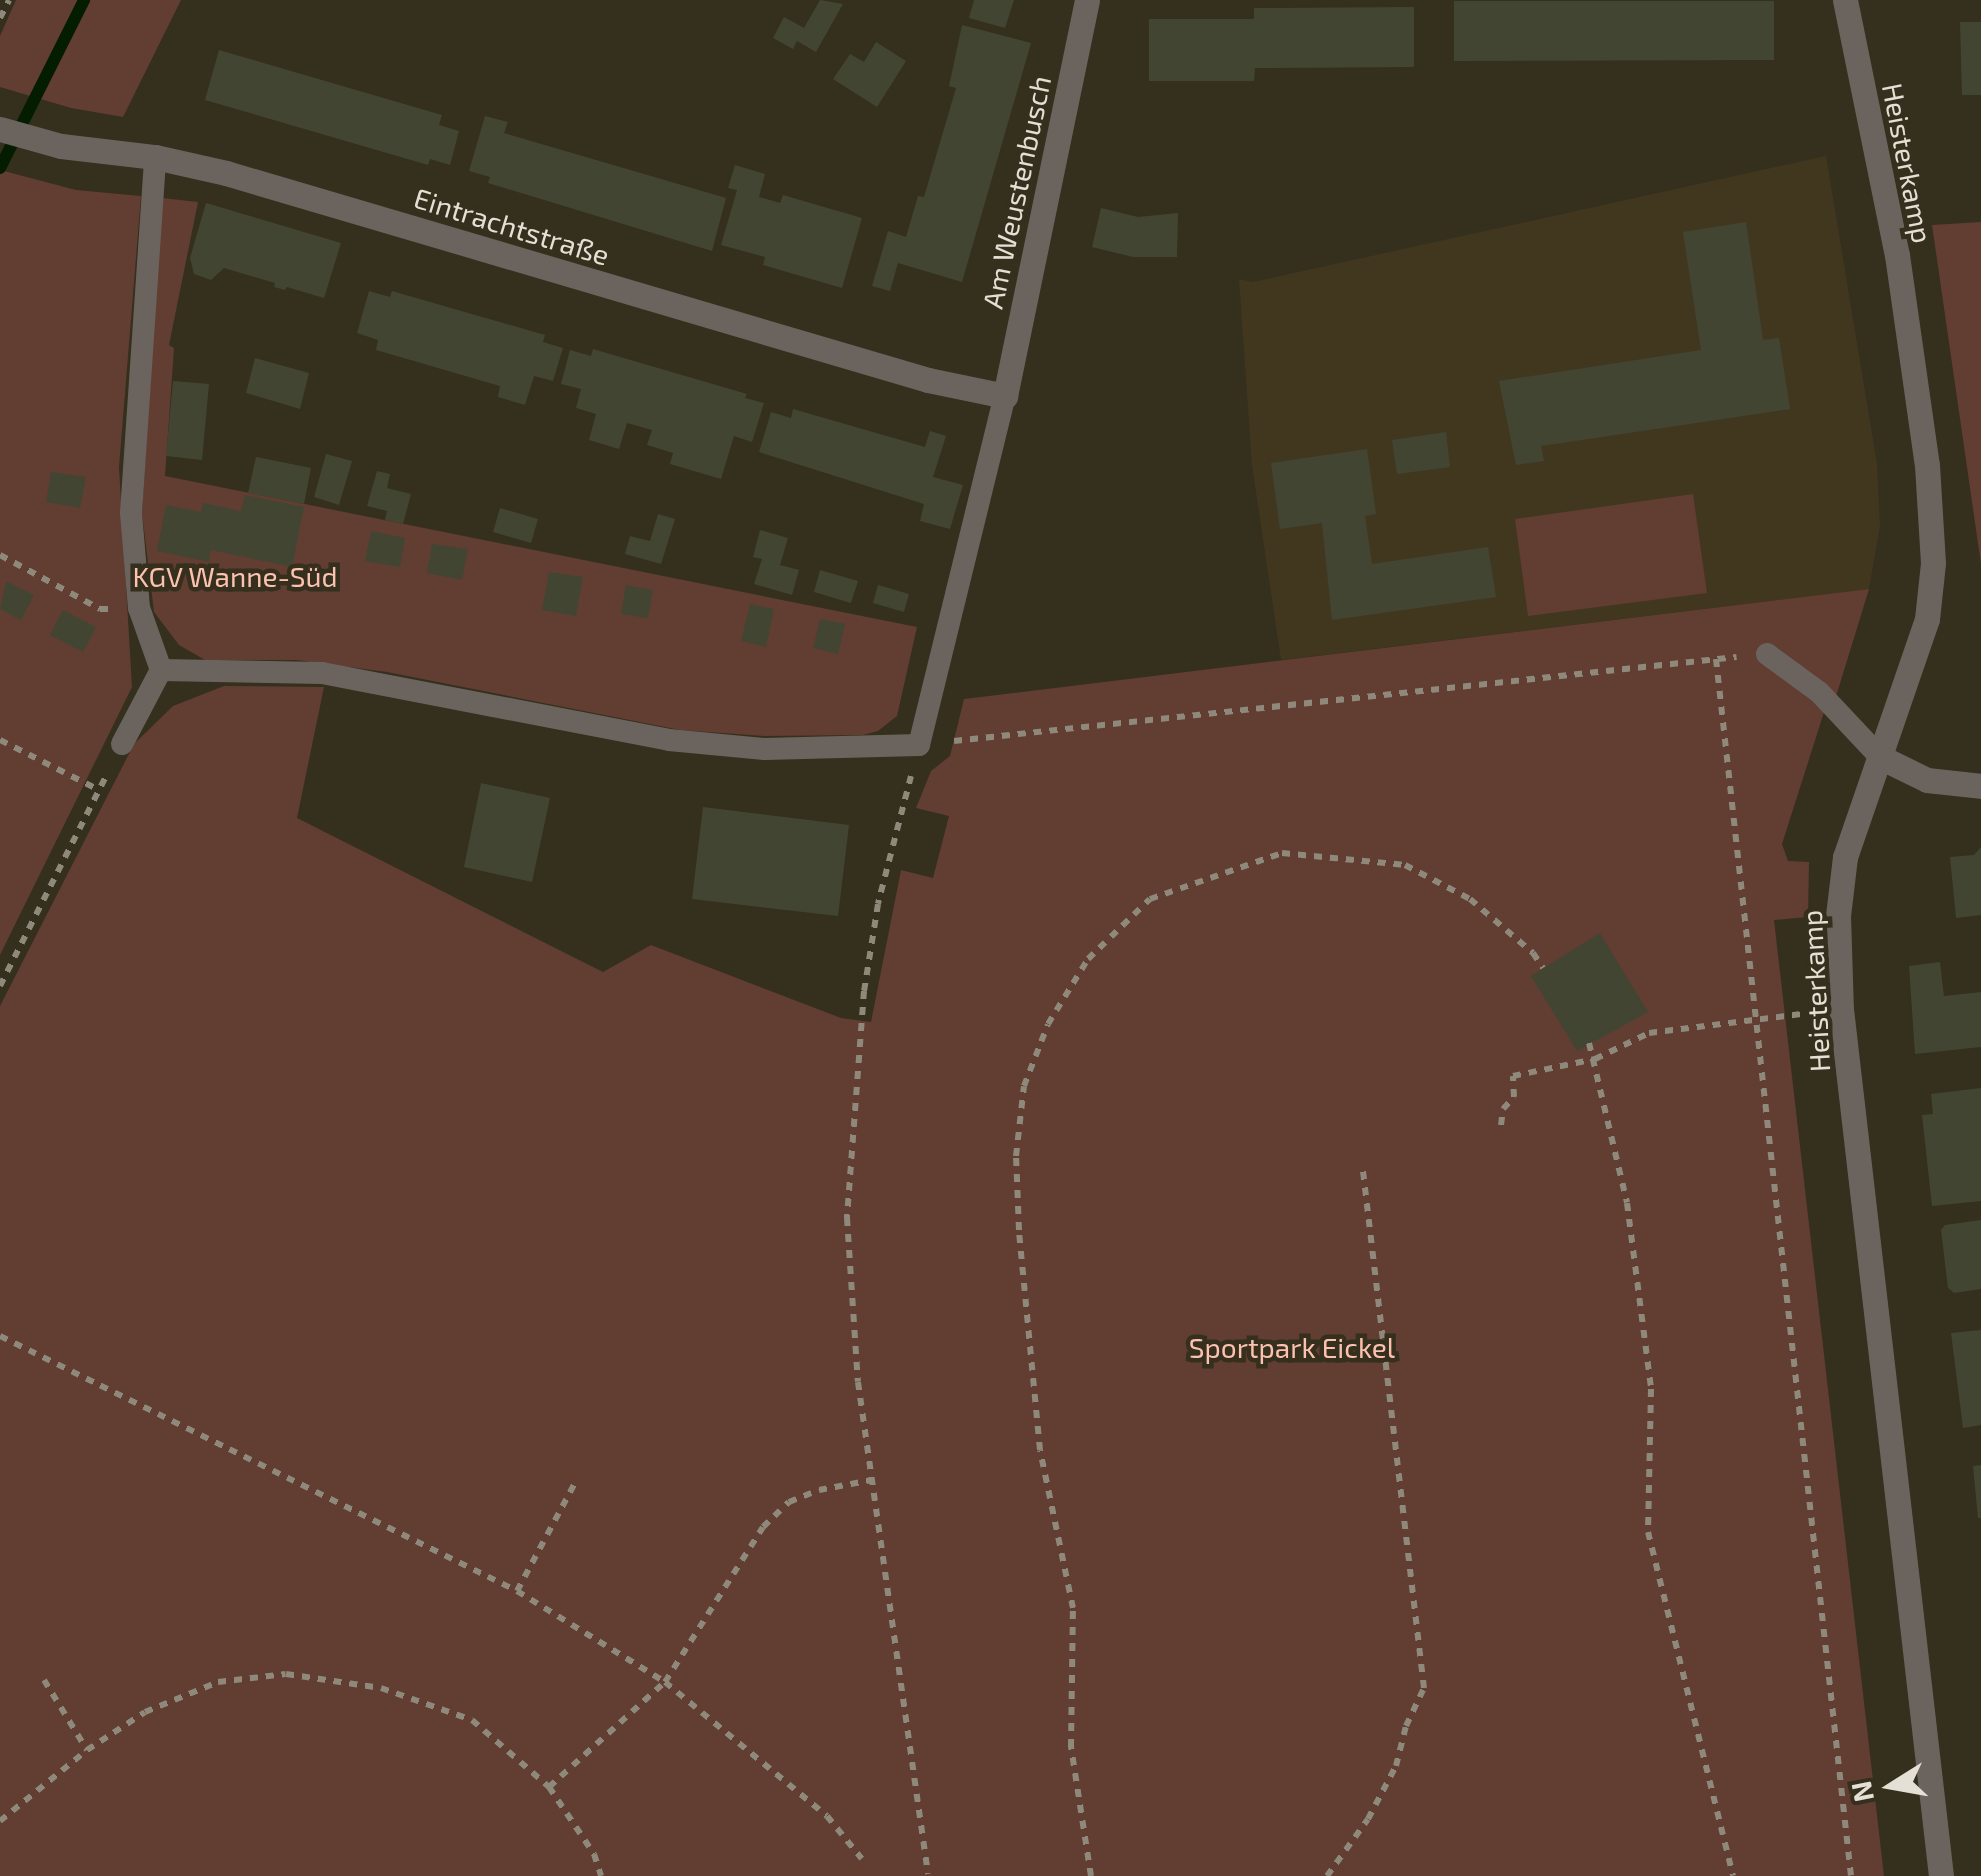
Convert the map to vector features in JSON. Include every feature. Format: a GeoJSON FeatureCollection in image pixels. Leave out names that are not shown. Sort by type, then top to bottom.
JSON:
{"type":"FeatureCollection","features":[{"type":"Feature","properties":{"kind":"street","name":"Am Weustenbusch"},"geometry":{"type":"LineString","coordinates":[[1005,396],[1086,0]]}},
{"type":"Feature","properties":{"kind":"street","name":"Heisterkamp"},"geometry":{"type":"LineString","coordinates":[[1844,0],[1896,255],[1927,465],[1933,563],[1927,619],[1845,856],[1838,916],[1842,1008],[1941,1876]]}},
{"type":"Feature","properties":{"kind":"street","name":"Eintrachtstraße"},"geometry":{"type":"LineString","coordinates":[[0,128],[61,146],[155,157],[226,173],[928,380],[1005,396]]}},
{"type":"Feature","properties":{"kind":"street"},"geometry":{"type":"LineString","coordinates":[[1880,757],[1926,780],[1981,786]]}},
{"type":"Feature","properties":{"kind":"lane"},"geometry":{"type":"LineString","coordinates":[[122,744],[161,670],[139,608],[132,462],[155,157]]}},
{"type":"Feature","properties":{"kind":"lane"},"geometry":{"type":"LineString","coordinates":[[161,670],[322,674],[669,740],[765,749],[919,745],[1005,396]]}},
{"type":"Feature","properties":{"kind":"lane"},"geometry":{"type":"LineString","coordinates":[[1767,654],[1819,692],[1880,757]]}},
{"type":"Feature","properties":{"kind":"path"},"geometry":{"type":"LineString","coordinates":[[0,18],[9,0]]}},
{"type":"Feature","properties":{"kind":"path"},"geometry":{"type":"LineString","coordinates":[[0,554],[100,609],[139,608]]}},
{"type":"Feature","properties":{"kind":"path"},"geometry":{"type":"LineString","coordinates":[[928,1874],[872,1480],[847,1218],[869,954],[919,745],[1767,654]]}},
{"type":"Feature","properties":{"kind":"path"},"geometry":{"type":"LineString","coordinates":[[1716,660],[1850,1876]]}},
{"type":"Feature","properties":{"kind":"path"},"geometry":{"type":"LineString","coordinates":[[0,740],[99,790]]}},
{"type":"Feature","properties":{"kind":"path"},"geometry":{"type":"LineString","coordinates":[[0,986],[122,744]]}},
{"type":"Feature","properties":{"kind":"path"},"geometry":{"type":"LineString","coordinates":[[1091,1876],[1071,1747],[1073,1608],[1040,1450],[1018,1230],[1016,1156],[1024,1086],[1048,1024],[1088,959],[1150,899],[1282,854],[1406,865],[1470,900],[1533,953],[1543,968]]}},
{"type":"Feature","properties":{"kind":"path"},"geometry":{"type":"LineString","coordinates":[[1502,1126],[1503,1110],[1514,1096],[1513,1076],[1595,1059],[1649,1033],[1842,1008]]}},
{"type":"Feature","properties":{"kind":"path"},"geometry":{"type":"LineString","coordinates":[[1589,1043],[1627,1203],[1650,1389],[1648,1532],[1733,1876]]}},
{"type":"Feature","properties":{"kind":"path"},"geometry":{"type":"LineString","coordinates":[[1326,1876],[1368,1819],[1396,1766],[1406,1726],[1424,1688],[1364,1171]]}},
{"type":"Feature","properties":{"kind":"path"},"geometry":{"type":"LineString","coordinates":[[0,1336],[517,1591],[664,1682],[827,1816],[862,1860]]}},
{"type":"Feature","properties":{"kind":"path"},"geometry":{"type":"LineString","coordinates":[[549,1788],[664,1682],[762,1527],[789,1502],[820,1490],[872,1480]]}},
{"type":"Feature","properties":{"kind":"path"},"geometry":{"type":"LineString","coordinates":[[517,1591],[576,1481]]}},
{"type":"Feature","properties":{"kind":"path"},"geometry":{"type":"LineString","coordinates":[[0,1821],[87,1750],[145,1712],[218,1682],[286,1674],[381,1688],[472,1720],[549,1788],[594,1854],[601,1876]]}},
{"type":"Feature","properties":{"kind":"path"},"geometry":{"type":"LineString","coordinates":[[44,1680],[87,1750]]}},
{"type":"Feature","properties":{"kind":"shaded area"},"geometry":{"type":"Polygon","coordinates":[[[1826,156],[1877,464],[1880,526],[1869,589],[1281,660],[1252,465],[1239,279],[1253,282],[1826,156]]]}},
{"type":"Feature","properties":{"kind":"green space"},"geometry":{"type":"Polygon","coordinates":[[[16,0],[181,0],[123,117],[71,108],[0,87],[0,36],[16,0]]]}},
{"type":"Feature","properties":{"kind":"green space"},"geometry":{"type":"Polygon","coordinates":[[[0,170],[76,190],[141,196],[119,467],[132,687],[0,955],[0,170]]]}},
{"type":"Feature","properties":{"kind":"green space","name":"KGV Wanne-Süd"},"geometry":{"type":"Polygon","coordinates":[[[162,198],[198,202],[169,345],[174,348],[165,476],[917,627],[897,716],[878,731],[863,735],[765,736],[680,730],[387,672],[296,660],[205,660],[179,645],[154,612],[142,513],[162,198]]]}},
{"type":"Feature","properties":{"kind":"green space"},"geometry":{"type":"Polygon","coordinates":[[[1981,222],[1981,564],[1932,225],[1981,222]]]}},
{"type":"Feature","properties":{"kind":"green space"},"geometry":{"type":"Polygon","coordinates":[[[1693,494],[1707,593],[1528,616],[1515,519],[1693,494]]]}},
{"type":"Feature","properties":{"kind":"green space","name":"Sportpark Eickel"},"geometry":{"type":"Polygon","coordinates":[[[1869,589],[1834,703],[1825,709],[1782,844],[1788,861],[1809,862],[1808,917],[1774,920],[1884,1876],[0,1876],[0,1006],[134,744],[173,706],[224,686],[324,687],[297,818],[603,972],[651,945],[841,1018],[871,1022],[901,870],[933,878],[949,816],[916,808],[931,771],[950,756],[964,699],[1869,589]]]}},
{"type":"Feature","properties":{"kind":"building"},"geometry":{"type":"Polygon","coordinates":[[[820,0],[843,4],[816,52],[797,41],[793,49],[773,38],[784,17],[804,28],[820,0]]]}},
{"type":"Feature","properties":{"kind":"building"},"geometry":{"type":"Polygon","coordinates":[[[974,0],[1014,0],[1005,28],[969,18],[974,0]]]}},
{"type":"Feature","properties":{"kind":"building"},"geometry":{"type":"Polygon","coordinates":[[[1454,1],[1774,1],[1774,60],[1454,61],[1454,1]]]}},
{"type":"Feature","properties":{"kind":"building"},"geometry":{"type":"Polygon","coordinates":[[[1414,7],[1414,67],[1255,68],[1254,81],[1149,81],[1149,19],[1254,19],[1254,8],[1414,7]]]}},
{"type":"Feature","properties":{"kind":"building"},"geometry":{"type":"Polygon","coordinates":[[[1960,22],[1981,22],[1981,95],[1962,95],[1960,22]]]}},
{"type":"Feature","properties":{"kind":"building"},"geometry":{"type":"Polygon","coordinates":[[[962,25],[1031,43],[962,282],[898,263],[890,291],[872,286],[888,231],[906,237],[918,196],[924,197],[956,88],[949,86],[962,25]]]}},
{"type":"Feature","properties":{"kind":"building"},"geometry":{"type":"Polygon","coordinates":[[[876,42],[906,61],[877,107],[833,79],[850,54],[864,62],[876,42]]]}},
{"type":"Feature","properties":{"kind":"building"},"geometry":{"type":"Polygon","coordinates":[[[219,50],[442,115],[439,125],[459,131],[450,165],[430,159],[428,165],[205,100],[219,50]]]}},
{"type":"Feature","properties":{"kind":"building"},"geometry":{"type":"Polygon","coordinates":[[[485,116],[508,122],[504,133],[726,198],[712,251],[488,183],[490,177],[469,171],[485,116]]]}},
{"type":"Feature","properties":{"kind":"building"},"geometry":{"type":"Polygon","coordinates":[[[735,165],[765,174],[759,197],[780,203],[783,195],[862,218],[842,288],[763,265],[765,257],[721,245],[737,190],[728,188],[735,165]]]}},
{"type":"Feature","properties":{"kind":"building"},"geometry":{"type":"Polygon","coordinates":[[[206,203],[341,243],[324,298],[274,287],[275,283],[224,268],[211,280],[194,274],[190,258],[206,203]]]}},
{"type":"Feature","properties":{"kind":"building"},"geometry":{"type":"Polygon","coordinates":[[[1101,208],[1138,217],[1178,213],[1177,257],[1133,257],[1092,247],[1101,208]]]}},
{"type":"Feature","properties":{"kind":"building"},"geometry":{"type":"Polygon","coordinates":[[[1746,222],[1763,340],[1779,338],[1790,409],[1541,446],[1544,461],[1516,465],[1499,381],[1701,350],[1683,232],[1746,222]]]}},
{"type":"Feature","properties":{"kind":"building"},"geometry":{"type":"Polygon","coordinates":[[[369,291],[390,297],[392,291],[545,335],[543,342],[563,348],[553,381],[534,376],[525,405],[498,397],[500,386],[376,350],[378,340],[357,333],[369,291]]]}},
{"type":"Feature","properties":{"kind":"building"},"geometry":{"type":"Polygon","coordinates":[[[593,349],[747,394],[745,398],[764,403],[752,442],[734,436],[721,479],[670,464],[673,453],[647,445],[652,430],[627,423],[619,449],[589,440],[596,414],[576,408],[581,389],[561,384],[570,350],[591,356],[593,349]]]}},
{"type":"Feature","properties":{"kind":"building"},"geometry":{"type":"Polygon","coordinates":[[[255,358],[309,373],[300,409],[246,393],[255,358]]]}},
{"type":"Feature","properties":{"kind":"building"},"geometry":{"type":"Polygon","coordinates":[[[173,381],[209,384],[202,460],[166,456],[173,381]]]}},
{"type":"Feature","properties":{"kind":"building"},"geometry":{"type":"Polygon","coordinates":[[[793,409],[925,447],[930,431],[946,436],[933,477],[963,485],[950,529],[920,521],[924,504],[759,452],[771,412],[791,418],[793,409]]]}},
{"type":"Feature","properties":{"kind":"building"},"geometry":{"type":"Polygon","coordinates":[[[1446,432],[1450,467],[1397,474],[1392,440],[1446,432]]]}},
{"type":"Feature","properties":{"kind":"building"},"geometry":{"type":"Polygon","coordinates":[[[1367,449],[1376,514],[1365,516],[1372,564],[1488,547],[1496,597],[1332,620],[1322,523],[1280,529],[1271,463],[1367,449]]]}},
{"type":"Feature","properties":{"kind":"building"},"geometry":{"type":"Polygon","coordinates":[[[326,454],[352,461],[339,505],[314,497],[326,454]]]}},
{"type":"Feature","properties":{"kind":"building"},"geometry":{"type":"Polygon","coordinates":[[[256,457],[311,468],[304,504],[248,493],[256,457]]]}},
{"type":"Feature","properties":{"kind":"building"},"geometry":{"type":"Polygon","coordinates":[[[377,471],[390,474],[387,488],[411,494],[403,524],[385,520],[387,511],[367,506],[377,471]]]}},
{"type":"Feature","properties":{"kind":"building"},"geometry":{"type":"Polygon","coordinates":[[[51,472],[86,477],[80,508],[46,502],[51,472]]]}},
{"type":"Feature","properties":{"kind":"building"},"geometry":{"type":"Polygon","coordinates":[[[245,495],[304,507],[292,567],[211,550],[209,562],[157,551],[166,505],[201,512],[203,503],[241,511],[245,495]]]}},
{"type":"Feature","properties":{"kind":"building"},"geometry":{"type":"Polygon","coordinates":[[[500,508],[538,519],[531,543],[493,532],[500,508]]]}},
{"type":"Feature","properties":{"kind":"building"},"geometry":{"type":"Polygon","coordinates":[[[658,514],[675,519],[661,564],[625,554],[630,536],[650,541],[658,514]]]}},
{"type":"Feature","properties":{"kind":"building"},"geometry":{"type":"Polygon","coordinates":[[[760,530],[788,538],[780,565],[799,570],[792,595],[754,584],[762,559],[753,557],[760,530]]]}},
{"type":"Feature","properties":{"kind":"building"},"geometry":{"type":"Polygon","coordinates":[[[371,531],[405,538],[400,567],[365,561],[371,531]]]}},
{"type":"Feature","properties":{"kind":"building"},"geometry":{"type":"Polygon","coordinates":[[[432,544],[468,549],[462,580],[427,573],[432,544]]]}},
{"type":"Feature","properties":{"kind":"building"},"geometry":{"type":"Polygon","coordinates":[[[820,570],[858,581],[851,603],[814,592],[820,570]]]}},
{"type":"Feature","properties":{"kind":"building"},"geometry":{"type":"Polygon","coordinates":[[[549,572],[583,577],[576,616],[542,610],[549,572]]]}},
{"type":"Feature","properties":{"kind":"building"},"geometry":{"type":"Polygon","coordinates":[[[6,581],[34,595],[21,620],[0,609],[6,581]]]}},
{"type":"Feature","properties":{"kind":"building"},"geometry":{"type":"Polygon","coordinates":[[[626,585],[653,590],[648,618],[621,614],[626,585]]]}},
{"type":"Feature","properties":{"kind":"building"},"geometry":{"type":"Polygon","coordinates":[[[878,585],[909,594],[904,612],[873,603],[878,585]]]}},
{"type":"Feature","properties":{"kind":"building"},"geometry":{"type":"Polygon","coordinates":[[[750,604],[774,609],[766,647],[741,641],[750,604]]]}},
{"type":"Feature","properties":{"kind":"building"},"geometry":{"type":"Polygon","coordinates":[[[63,610],[96,627],[83,652],[50,635],[63,610]]]}},
{"type":"Feature","properties":{"kind":"building"},"geometry":{"type":"Polygon","coordinates":[[[820,619],[845,624],[838,654],[813,648],[820,619]]]}},
{"type":"Feature","properties":{"kind":"building"},"geometry":{"type":"Polygon","coordinates":[[[481,783],[550,798],[532,882],[464,867],[481,783]]]}},
{"type":"Feature","properties":{"kind":"building"},"geometry":{"type":"Polygon","coordinates":[[[703,807],[849,825],[838,916],[692,899],[703,807]]]}},
{"type":"Feature","properties":{"kind":"building"},"geometry":{"type":"Polygon","coordinates":[[[1981,847],[1981,915],[1956,918],[1950,857],[1974,855],[1981,847]]]}},
{"type":"Feature","properties":{"kind":"building"},"geometry":{"type":"Polygon","coordinates":[[[1600,933],[1648,1012],[1577,1051],[1531,976],[1600,933]]]}},
{"type":"Feature","properties":{"kind":"building"},"geometry":{"type":"Polygon","coordinates":[[[1940,962],[1944,996],[1981,992],[1981,1047],[1915,1054],[1909,966],[1940,962]]]}},
{"type":"Feature","properties":{"kind":"building"},"geometry":{"type":"Polygon","coordinates":[[[1981,1088],[1981,1201],[1932,1206],[1922,1115],[1933,1114],[1931,1094],[1981,1088]]]}},
{"type":"Feature","properties":{"kind":"building"},"geometry":{"type":"Polygon","coordinates":[[[1981,1220],[1981,1289],[1954,1293],[1948,1288],[1941,1230],[1945,1225],[1981,1220]]]}},
{"type":"Feature","properties":{"kind":"building"},"geometry":{"type":"Polygon","coordinates":[[[1981,1330],[1981,1425],[1963,1428],[1951,1333],[1981,1330]]]}},
{"type":"Feature","properties":{"kind":"building"},"geometry":{"type":"Polygon","coordinates":[[[1981,1465],[1981,1518],[1978,1518],[1973,1466],[1981,1465]]]}},
{"type":"Feature","properties":{"kind":"waterway"},"geometry":{"type":"LineString","coordinates":[[0,168],[84,0]]}}]}
